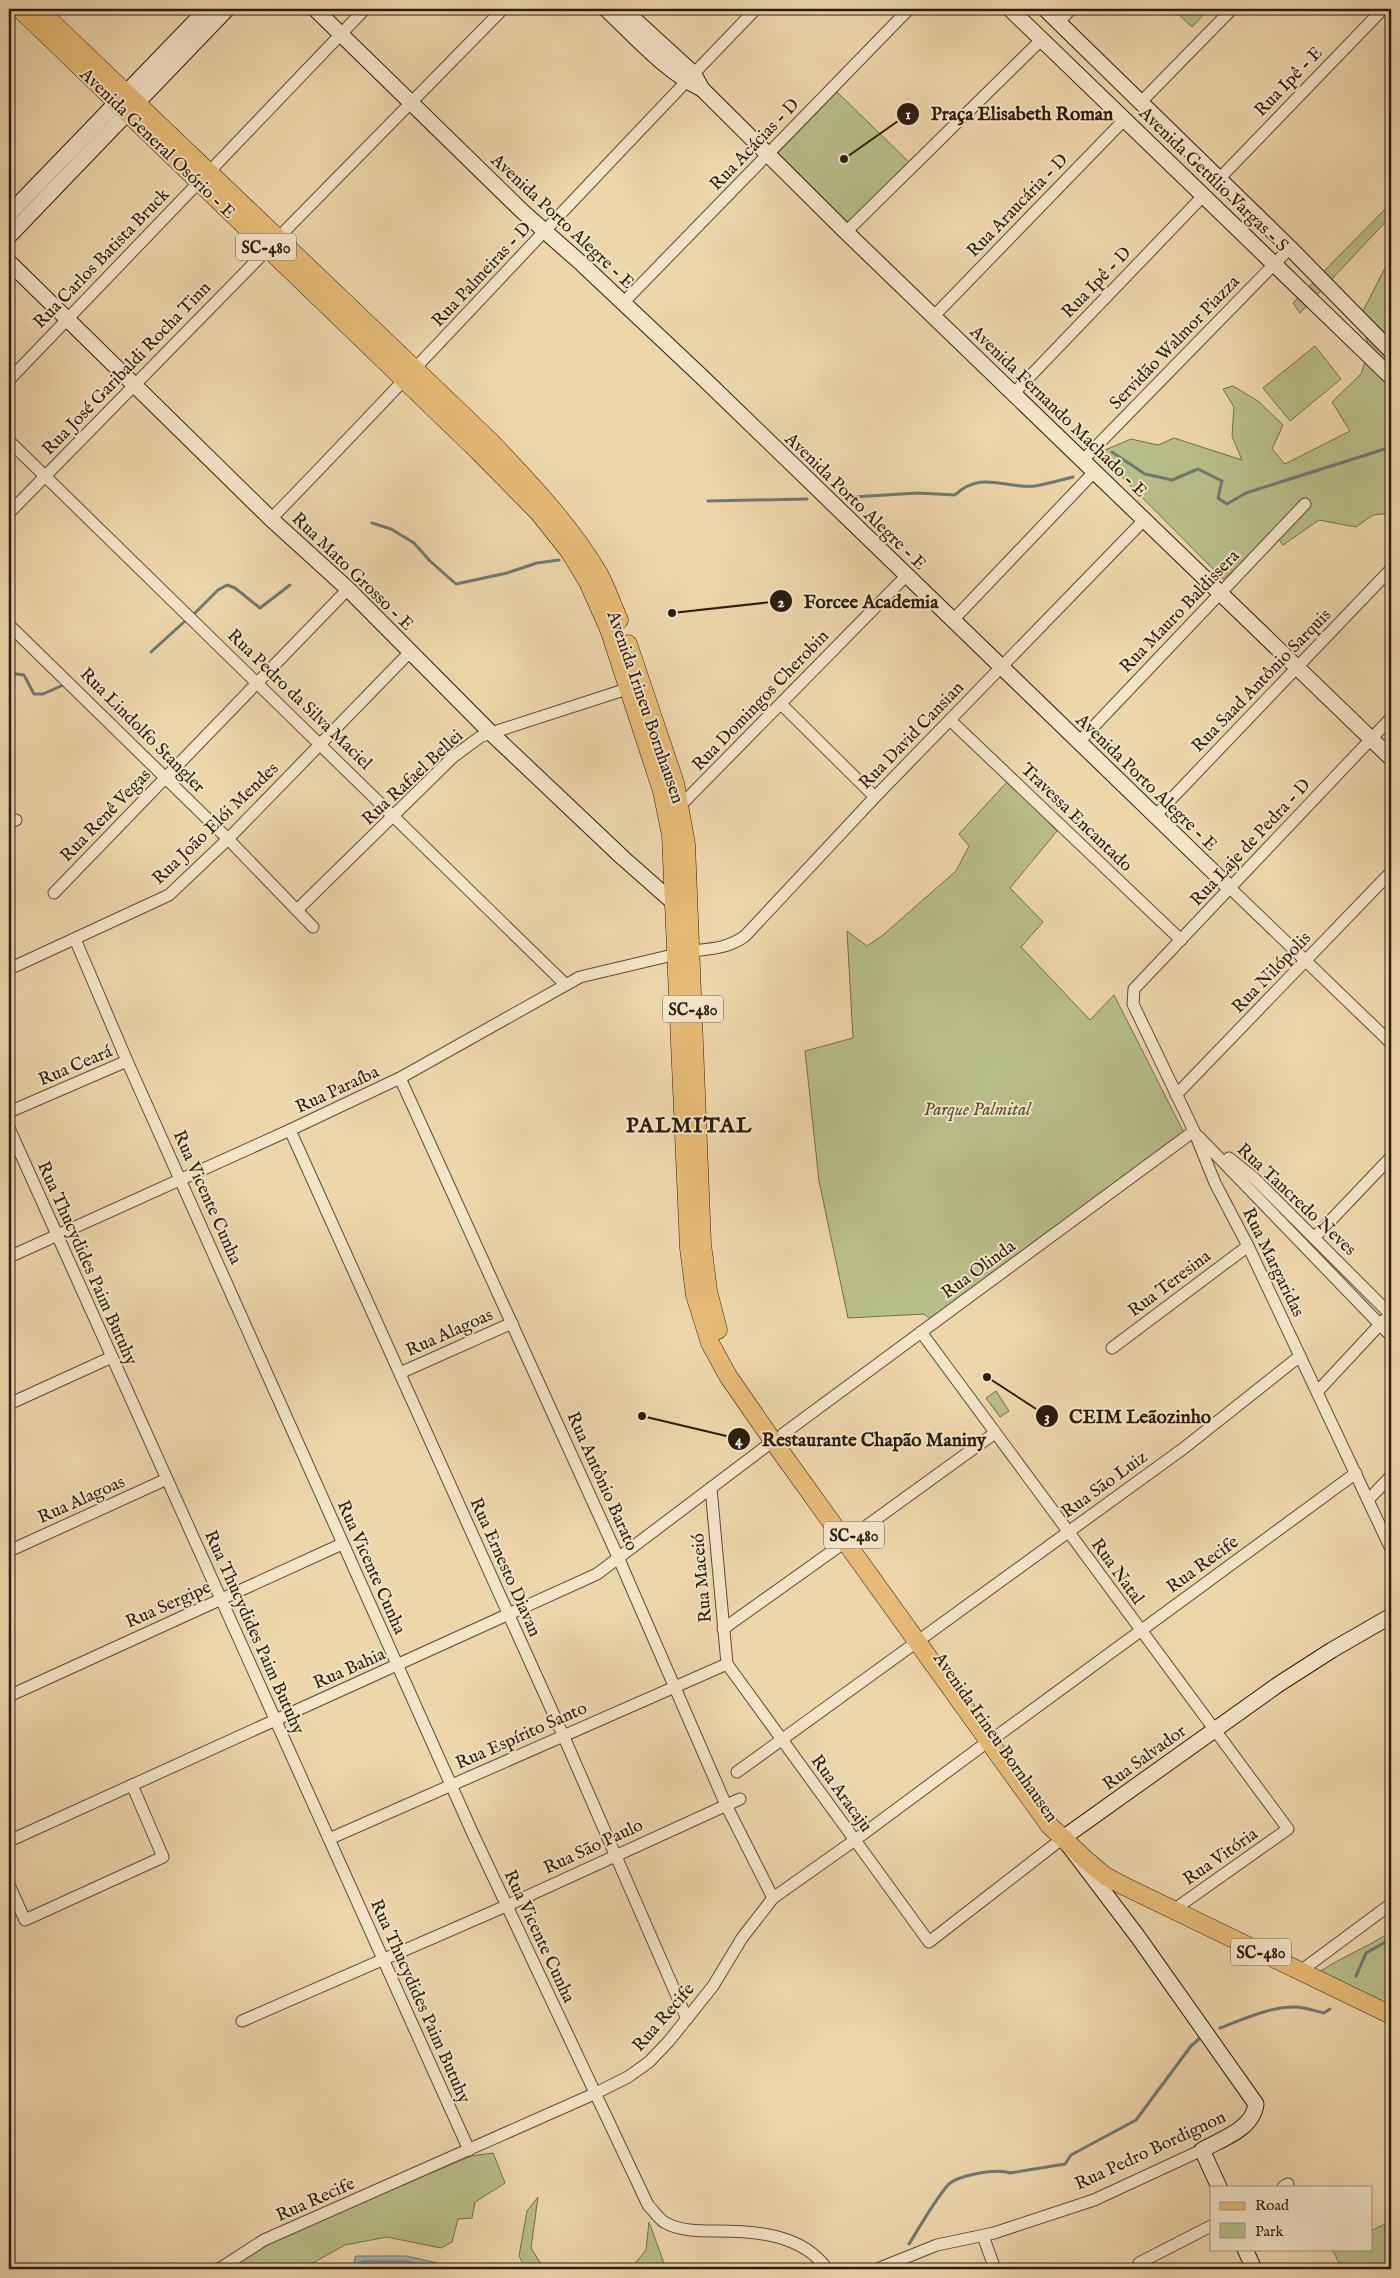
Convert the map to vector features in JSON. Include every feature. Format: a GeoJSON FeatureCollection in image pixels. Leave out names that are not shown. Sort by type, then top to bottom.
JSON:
{"type":"FeatureCollection","features":[{"type":"Feature","properties":{"kind":"main road","name":"Avenida General Osório - E"},"geometry":{"type":"LineString","coordinates":[[20,9],[54,33],[410,376]]}},
{"type":"Feature","properties":{"kind":"main road","name":"Avenida General Osório - E"},"geometry":{"type":"LineString","coordinates":[[38,9],[54,33]]}},
{"type":"Feature","properties":{"kind":"main road","name":"Avenida Irineu Bornhausen"},"geometry":{"type":"LineString","coordinates":[[410,376],[519,471],[580,544],[600,576],[621,625],[666,807],[682,904]]}},
{"type":"Feature","properties":{"kind":"main road","name":"Avenida Irineu Bornhausen"},"geometry":{"type":"LineString","coordinates":[[636,686],[675,783],[686,844],[682,904],[702,1244],[708,1291],[720,1338],[778,1438],[993,1738],[1049,1825],[1063,1838]]}},
{"type":"Feature","properties":{"kind":"main road","name":"SC-480"},"geometry":{"type":"LineString","coordinates":[[1063,1838],[1105,1876],[1172,1911],[1302,1970],[1391,2015]]}},
{"type":"Feature","properties":{"kind":"street"},"geometry":{"type":"LineString","coordinates":[[9,236],[60,182],[126,103],[203,19],[227,9]]}},
{"type":"Feature","properties":{"kind":"street","name":"Avenida Porto Alegre - E"},"geometry":{"type":"LineString","coordinates":[[315,9],[544,231],[623,303],[1391,1042]]}},
{"type":"Feature","properties":{"kind":"street","name":"Rua Carlos Batista Bruck"},"geometry":{"type":"LineString","coordinates":[[9,380],[365,9]]}},
{"type":"Feature","properties":{"kind":"street","name":"Rua José Garibaldi Rocha Tinn"},"geometry":{"type":"LineString","coordinates":[[9,513],[503,9]]}},
{"type":"Feature","properties":{"kind":"street","name":"Avenida Fernando Machado - E"},"geometry":{"type":"LineString","coordinates":[[606,9],[690,77]]}},
{"type":"Feature","properties":{"kind":"street","name":"Avenida Fernando Machado - E"},"geometry":{"type":"LineString","coordinates":[[623,9],[846,232],[1391,758]]}},
{"type":"Feature","properties":{"kind":"street","name":"Rua Palmeiras - D"},"geometry":{"type":"LineString","coordinates":[[271,519],[410,376],[544,231],[756,9]]}},
{"type":"Feature","properties":{"kind":"street","name":"Rua Acácias - D"},"geometry":{"type":"LineString","coordinates":[[623,303],[909,9]]}},
{"type":"Feature","properties":{"kind":"street","name":"Avenida Getúlio Vargas - S"},"geometry":{"type":"LineString","coordinates":[[1010,9],[1301,287],[1391,377]]}},
{"type":"Feature","properties":{"kind":"street","name":"Avenida Getúlio Vargas - S"},"geometry":{"type":"LineString","coordinates":[[1046,9],[1290,248],[1391,351]]}},
{"type":"Feature","properties":{"kind":"street"},"geometry":{"type":"LineString","coordinates":[[1059,22],[1071,9]]}},
{"type":"Feature","properties":{"kind":"street"},"geometry":{"type":"LineString","coordinates":[[1141,102],[1232,9]]}},
{"type":"Feature","properties":{"kind":"street","name":"Rua Ipê - E"},"geometry":{"type":"LineString","coordinates":[[1219,178],[1383,9]]}},
{"type":"Feature","properties":{"kind":"street"},"geometry":{"type":"LineString","coordinates":[[846,232],[1042,39]]}},
{"type":"Feature","properties":{"kind":"street"},"geometry":{"type":"LineString","coordinates":[[9,214],[49,172],[126,103]]}},
{"type":"Feature","properties":{"kind":"street","name":"Rua Araucária - D"},"geometry":{"type":"LineString","coordinates":[[934,316],[1125,119]]}},
{"type":"Feature","properties":{"kind":"street"},"geometry":{"type":"LineString","coordinates":[[49,172],[60,182]]}},
{"type":"Feature","properties":{"kind":"street","name":"Rua Ipê - D"},"geometry":{"type":"LineString","coordinates":[[1014,393],[1204,195]]}},
{"type":"Feature","properties":{"kind":"street","name":"Servidão Walmor Piazza"},"geometry":{"type":"LineString","coordinates":[[1083,460],[1290,248]]}},
{"type":"Feature","properties":{"kind":"street","name":"Rua Mato Grosso - E"},"geometry":{"type":"LineString","coordinates":[[9,262],[271,519],[348,589],[491,733],[623,858],[682,904]]}},
{"type":"Feature","properties":{"kind":"street","name":"Rua Pedro da Silva Maciel"},"geometry":{"type":"LineString","coordinates":[[9,441],[565,984]]}},
{"type":"Feature","properties":{"kind":"street"},"geometry":{"type":"LineString","coordinates":[[953,620],[1095,471]]}},
{"type":"Feature","properties":{"kind":"street","name":"Rua Mauro Baldissera"},"geometry":{"type":"LineString","coordinates":[[1079,742],[1305,504]]}},
{"type":"Feature","properties":{"kind":"street","name":"Rua David Cansian"},"geometry":{"type":"LineString","coordinates":[[684,952],[722,947],[736,943],[745,936],[875,797],[1144,520]]}},
{"type":"Feature","properties":{"kind":"street","name":"Rua Saad Antônio Sarquis"},"geometry":{"type":"LineString","coordinates":[[1155,816],[1391,569]]}},
{"type":"Feature","properties":{"kind":"street","name":"Rua Domingos Cherobin"},"geometry":{"type":"LineString","coordinates":[[680,806],[906,576]]}},
{"type":"Feature","properties":{"kind":"street","name":"Rua Renê Vegas"},"geometry":{"type":"LineString","coordinates":[[54,893],[348,589]]}},
{"type":"Feature","properties":{"kind":"street","name":"Rua Lindolfo Stangler"},"geometry":{"type":"LineString","coordinates":[[9,625],[166,777],[313,927]]}},
{"type":"Feature","properties":{"kind":"street","name":"Rua João Elói Mendes"},"geometry":{"type":"LineString","coordinates":[[9,969],[169,895],[228,839],[410,652]]}},
{"type":"Feature","properties":{"kind":"street","name":"Rua Rafael Bellei"},"geometry":{"type":"LineString","coordinates":[[297,910],[394,817],[453,757],[480,738],[636,686]]}},
{"type":"Feature","properties":{"kind":"street"},"geometry":{"type":"LineString","coordinates":[[781,704],[875,797]]}},
{"type":"Feature","properties":{"kind":"street","name":"Rua Laje de Pedra - D"},"geometry":{"type":"LineString","coordinates":[[1134,989],[1391,718]]}},
{"type":"Feature","properties":{"kind":"street","name":"Travessa Encantado"},"geometry":{"type":"LineString","coordinates":[[950,720],[1181,940]]}},
{"type":"Feature","properties":{"kind":"street","name":"Rua Nilópolis"},"geometry":{"type":"LineString","coordinates":[[1176,1095],[1391,872]]}},
{"type":"Feature","properties":{"kind":"street","name":"Rua Vicente Cunha"},"geometry":{"type":"LineString","coordinates":[[74,939],[180,1180],[236,1301],[342,1544],[506,1906],[648,2205],[663,2222],[678,2228],[739,2231],[795,2242],[818,2257],[827,2269]]}},
{"type":"Feature","properties":{"kind":"street","name":"Rua Paraíba"},"geometry":{"type":"LineString","coordinates":[[9,1257],[400,1078],[437,1059],[580,977],[684,952]]}},
{"type":"Feature","properties":{"kind":"street","name":"Rua Margaridas"},"geometry":{"type":"LineString","coordinates":[[1134,989],[1133,1004],[1391,1549]]}},
{"type":"Feature","properties":{"kind":"street","name":"Rua Ceará"},"geometry":{"type":"LineString","coordinates":[[9,1112],[127,1061]]}},
{"type":"Feature","properties":{"kind":"street","name":"Rua Antônio Barato"},"geometry":{"type":"LineString","coordinates":[[400,1078],[618,1557],[726,1805],[773,1898]]}},
{"type":"Feature","properties":{"kind":"street","name":"Rua Thucydides Paim Butuhy"},"geometry":{"type":"LineString","coordinates":[[9,1128],[469,2150]]}},
{"type":"Feature","properties":{"kind":"street","name":"Rua Ernesto Diavan"},"geometry":{"type":"LineString","coordinates":[[290,1130],[563,1735],[687,2019]]}},
{"type":"Feature","properties":{"kind":"street","name":"Rua Olinda"},"geometry":{"type":"LineString","coordinates":[[618,1557],[1194,1131]]}},
{"type":"Feature","properties":{"kind":"street","name":"Rua Tancredo Neves"},"geometry":{"type":"LineString","coordinates":[[1194,1131],[1391,1336]]}},
{"type":"Feature","properties":{"kind":"street","name":"Rua Tancredo Neves"},"geometry":{"type":"LineString","coordinates":[[1194,1131],[1253,1177],[1391,1314]]}},
{"type":"Feature","properties":{"kind":"street"},"geometry":{"type":"LineString","coordinates":[[1314,1238],[1391,1157]]}},
{"type":"Feature","properties":{"kind":"street","name":"Rua Tancredo Neves"},"geometry":{"type":"LineString","coordinates":[[1216,1182],[1220,1176],[1233,1171]]}},
{"type":"Feature","properties":{"kind":"street","name":"Rua Teresina"},"geometry":{"type":"LineString","coordinates":[[1112,1348],[1248,1246]]}},
{"type":"Feature","properties":{"kind":"street"},"geometry":{"type":"LineString","coordinates":[[1316,1392],[1391,1314]]}},
{"type":"Feature","properties":{"kind":"street","name":"Rua Alagoas"},"geometry":{"type":"LineString","coordinates":[[400,1373],[512,1322]]}},
{"type":"Feature","properties":{"kind":"street","name":"Rua Natal"},"geometry":{"type":"LineString","coordinates":[[921,1332],[1288,1829]]}},
{"type":"Feature","properties":{"kind":"street","name":"Rua São Luiz"},"geometry":{"type":"LineString","coordinates":[[737,1772],[1184,1448],[1300,1356]]}},
{"type":"Feature","properties":{"kind":"street"},"geometry":{"type":"LineString","coordinates":[[9,1404],[112,1358]]}},
{"type":"Feature","properties":{"kind":"street"},"geometry":{"type":"LineString","coordinates":[[724,1629],[995,1433]]}},
{"type":"Feature","properties":{"kind":"street","name":"Rua Recife"},"geometry":{"type":"LineString","coordinates":[[219,2269],[264,2240],[469,2150],[628,2077],[649,2062],[687,2019],[713,1986],[742,1938],[773,1898],[1356,1473]]}},
{"type":"Feature","properties":{"kind":"street"},"geometry":{"type":"LineString","coordinates":[[1368,1500],[1391,1476]]}},
{"type":"Feature","properties":{"kind":"street","name":"Rua Alagoas"},"geometry":{"type":"LineString","coordinates":[[9,1551],[167,1479]]}},
{"type":"Feature","properties":{"kind":"street","name":"Rua Maceió"},"geometry":{"type":"LineString","coordinates":[[711,1488],[727,1664]]}},
{"type":"Feature","properties":{"kind":"street","name":"Rua Sergipe"},"geometry":{"type":"LineString","coordinates":[[9,1696],[342,1544]]}},
{"type":"Feature","properties":{"kind":"street","name":"Rua Bahia"},"geometry":{"type":"LineString","coordinates":[[9,1841],[597,1574],[618,1557]]}},
{"type":"Feature","properties":{"kind":"street","name":"Rua Salvador"},"geometry":{"type":"LineString","coordinates":[[929,1942],[1063,1838],[1214,1731],[1324,1655],[1391,1616]]}},
{"type":"Feature","properties":{"kind":"street","name":"Rua Espírito Santo"},"geometry":{"type":"LineString","coordinates":[[329,1839],[727,1664]]}},
{"type":"Feature","properties":{"kind":"street","name":"Rua Aracaju"},"geometry":{"type":"LineString","coordinates":[[727,1664],[929,1942]]}},
{"type":"Feature","properties":{"kind":"street"},"geometry":{"type":"LineString","coordinates":[[9,1885],[25,1920],[163,1857],[132,1784]]}},
{"type":"Feature","properties":{"kind":"street","name":"Rua São Paulo"},"geometry":{"type":"LineString","coordinates":[[242,2021],[506,1906],[616,1854],[740,1799]]}},
{"type":"Feature","properties":{"kind":"street","name":"Rua Vitória"},"geometry":{"type":"LineString","coordinates":[[1172,1911],[1288,1829]]}},
{"type":"Feature","properties":{"kind":"street","name":"Rua Pedro Bordignon"},"geometry":{"type":"LineString","coordinates":[[877,2269],[938,2245],[982,2236],[1094,2200],[1202,2150],[1246,2125],[1255,2115],[1256,2104],[1138,1937],[1063,1838]]}},
{"type":"Feature","properties":{"kind":"street"},"geometry":{"type":"LineString","coordinates":[[1302,1970],[1391,1904]]}},
{"type":"Feature","properties":{"kind":"street"},"geometry":{"type":"LineString","coordinates":[[1202,2150],[1218,2186]]}},
{"type":"Feature","properties":{"kind":"street"},"geometry":{"type":"LineString","coordinates":[[1140,2263],[1210,2227]]}},
{"type":"Feature","properties":{"kind":"street"},"geometry":{"type":"LineString","coordinates":[[982,2236],[995,2269]]}},
{"type":"Feature","properties":{"kind":"street"},"geometry":{"type":"LineString","coordinates":[[1245,2250],[1254,2269]]}},
{"type":"Feature","properties":{"kind":"green space"},"geometry":{"type":"Polygon","coordinates":[[[1173,9],[1202,9],[1206,12],[1192,27],[1173,9]]]}},
{"type":"Feature","properties":{"kind":"green space"},"geometry":{"type":"Polygon","coordinates":[[[837,92],[911,164],[851,226],[777,154],[837,92]]]}},
{"type":"Feature","properties":{"kind":"green space"},"geometry":{"type":"Polygon","coordinates":[[[1391,203],[1391,216],[1300,313],[1293,303],[1391,203]]]}},
{"type":"Feature","properties":{"kind":"green space"},"geometry":{"type":"Polygon","coordinates":[[[1391,256],[1391,513],[1373,515],[1356,527],[1319,520],[1283,545],[1276,535],[1223,579],[1098,453],[1131,439],[1158,445],[1174,438],[1242,460],[1232,436],[1234,407],[1223,389],[1233,386],[1258,401],[1283,425],[1272,449],[1285,464],[1350,431],[1332,402],[1361,374],[1369,349],[1361,315],[1391,256]]]}},
{"type":"Feature","properties":{"kind":"green space"},"geometry":{"type":"Polygon","coordinates":[[[1315,346],[1341,379],[1290,421],[1263,388],[1315,346]]]}},
{"type":"Feature","properties":{"kind":"green space","name":"Parque Palmital"},"geometry":{"type":"Polygon","coordinates":[[[1008,781],[1057,831],[1010,888],[1043,922],[1021,947],[1090,1020],[1114,995],[1184,1133],[931,1320],[924,1314],[848,1318],[819,1181],[805,1051],[853,1038],[847,931],[867,946],[883,935],[956,871],[969,846],[959,834],[1008,781]]]}},
{"type":"Feature","properties":{"kind":"green space"},"geometry":{"type":"Polygon","coordinates":[[[996,1391],[1009,1411],[1000,1417],[986,1398],[996,1391]]]}},
{"type":"Feature","properties":{"kind":"green space"},"geometry":{"type":"Polygon","coordinates":[[[1391,1932],[1391,2011],[1319,1972],[1373,1942],[1391,1932]]]}},
{"type":"Feature","properties":{"kind":"green space"},"geometry":{"type":"Polygon","coordinates":[[[493,2153],[505,2183],[475,2202],[472,2218],[458,2219],[452,2242],[441,2248],[387,2237],[345,2245],[302,2269],[229,2269],[247,2254],[282,2237],[471,2156],[493,2153]]]}},
{"type":"Feature","properties":{"kind":"green space"},"geometry":{"type":"Polygon","coordinates":[[[538,2197],[531,2248],[544,2269],[526,2269],[519,2256],[527,2211],[538,2197]]]}},
{"type":"Feature","properties":{"kind":"green space"},"geometry":{"type":"Polygon","coordinates":[[[1391,2221],[1391,2269],[1342,2269],[1333,2251],[1372,2250],[1372,2230],[1391,2221]]]}},
{"type":"Feature","properties":{"kind":"green space"},"geometry":{"type":"Polygon","coordinates":[[[649,2222],[666,2269],[615,2269],[633,2266],[646,2250],[649,2222]]]}},
{"type":"Feature","properties":{"kind":"water"},"geometry":{"type":"Polygon","coordinates":[[[406,2256],[438,2263],[438,2269],[354,2269],[355,2257],[406,2256]]]}},
{"type":"Feature","properties":{"kind":"waterway"},"geometry":{"type":"LineString","coordinates":[[1112,452],[1145,474],[1172,480],[1198,469],[1222,481],[1218,498],[1227,504],[1246,493],[1391,447]]}},
{"type":"Feature","properties":{"kind":"waterway"},"geometry":{"type":"LineString","coordinates":[[853,497],[918,493],[955,495],[974,483],[994,482],[1035,486],[1073,477]]}},
{"type":"Feature","properties":{"kind":"waterway"},"geometry":{"type":"LineString","coordinates":[[708,501],[807,499]]}},
{"type":"Feature","properties":{"kind":"waterway"},"geometry":{"type":"LineString","coordinates":[[372,523],[391,529],[414,543],[430,561],[456,584],[507,573],[537,563],[559,560]]}},
{"type":"Feature","properties":{"kind":"waterway"},"geometry":{"type":"LineString","coordinates":[[195,613],[218,590],[227,585],[235,588],[260,608],[290,585]]}},
{"type":"Feature","properties":{"kind":"waterway"},"geometry":{"type":"LineString","coordinates":[[151,652],[184,622]]}},
{"type":"Feature","properties":{"kind":"waterway"},"geometry":{"type":"LineString","coordinates":[[9,673],[24,675],[34,694],[43,694],[61,686]]}},
{"type":"Feature","properties":{"kind":"waterway"},"geometry":{"type":"LineString","coordinates":[[1356,1976],[1366,1953],[1391,1939]]}},
{"type":"Feature","properties":{"kind":"waterway"},"geometry":{"type":"LineString","coordinates":[[1220,2028],[1258,2014],[1287,2007],[1297,2007],[1324,2013],[1330,2009]]}},
{"type":"Feature","properties":{"kind":"waterway"},"geometry":{"type":"LineString","coordinates":[[909,2244],[937,2200],[952,2182],[987,2172],[1010,2173],[1065,2164],[1071,2155],[1136,2120],[1191,2046],[1199,2039]]}},
{"type":"Feature","properties":{"kind":"place","name":"Praça Elisabeth Roman"},"geometry":{"type":"Point","coordinates":[844,159]}},
{"type":"Feature","properties":{"kind":"place","name":"Forcee Academia"},"geometry":{"type":"Point","coordinates":[672,613]}},
{"type":"Feature","properties":{"kind":"place","name":"CEIM Leãozinho"},"geometry":{"type":"Point","coordinates":[987,1377]}},
{"type":"Feature","properties":{"kind":"place","name":"Restaurante Chapão Maniny"},"geometry":{"type":"Point","coordinates":[642,1416]}},
{"type":"Feature","properties":{"kind":"district","name":"PALMITAL"},"geometry":{"type":"Point","coordinates":[689,1124]}}]}
